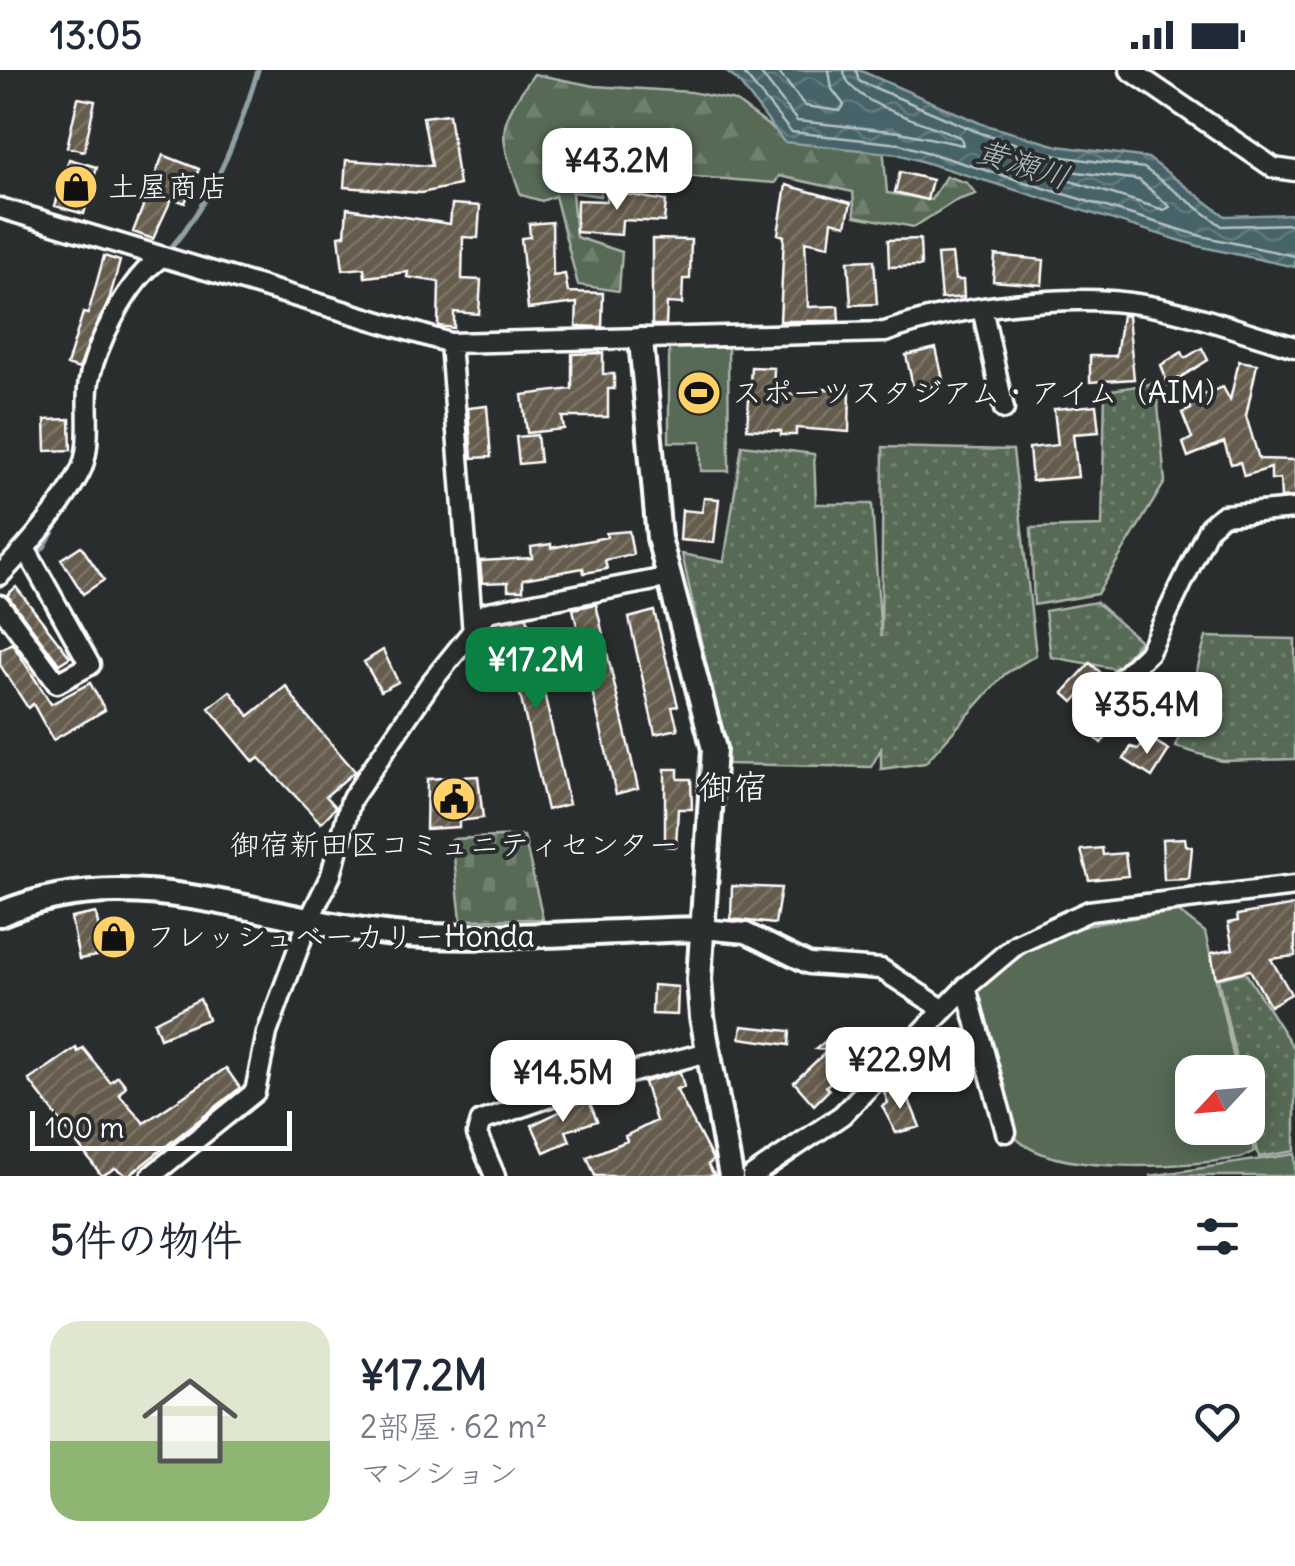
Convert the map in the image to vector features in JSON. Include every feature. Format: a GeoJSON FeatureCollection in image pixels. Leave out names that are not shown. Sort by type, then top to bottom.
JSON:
{"type":"FeatureCollection","features":[{"type":"Feature","properties":{"kind":"street"},"geometry":{"type":"LineString","coordinates":[[1130,70],[1274,168],[1295,172]]}},
{"type":"Feature","properties":{"kind":"street"},"geometry":{"type":"LineString","coordinates":[[0,208],[157,260],[450,343],[886,332],[935,314],[1102,301],[1147,306],[1295,347]]}},
{"type":"Feature","properties":{"kind":"street"},"geometry":{"type":"LineString","coordinates":[[0,575],[29,555],[81,471],[92,368],[157,260]]}},
{"type":"Feature","properties":{"kind":"street"},"geometry":{"type":"LineString","coordinates":[[982,308],[1004,409]]}},
{"type":"Feature","properties":{"kind":"street"},"geometry":{"type":"LineString","coordinates":[[641,340],[656,514],[714,749],[699,980],[708,1052],[732,1176]]}},
{"type":"Feature","properties":{"kind":"street"},"geometry":{"type":"LineString","coordinates":[[450,343],[473,634]]}},
{"type":"Feature","properties":{"kind":"street"},"geometry":{"type":"LineString","coordinates":[[1122,679],[1150,652],[1209,527],[1223,515],[1295,509]]}},
{"type":"Feature","properties":{"kind":"street"},"geometry":{"type":"LineString","coordinates":[[0,606],[57,683],[90,665],[29,555]]}},
{"type":"Feature","properties":{"kind":"street"},"geometry":{"type":"LineString","coordinates":[[151,1176],[255,1092],[267,1032],[308,922],[331,875],[350,800],[429,685],[488,612],[671,577]]}},
{"type":"Feature","properties":{"kind":"street"},"geometry":{"type":"LineString","coordinates":[[752,1176],[842,1116],[966,988],[1017,944],[1089,911],[1295,886]]}},
{"type":"Feature","properties":{"kind":"street"},"geometry":{"type":"LineString","coordinates":[[0,914],[52,896],[145,890],[308,922],[427,936],[702,928],[746,932],[809,964],[881,969],[944,1010]]}},
{"type":"Feature","properties":{"kind":"street"},"geometry":{"type":"LineString","coordinates":[[966,988],[1006,1132]]}},
{"type":"Feature","properties":{"kind":"street"},"geometry":{"type":"LineString","coordinates":[[495,1176],[477,1134],[481,1121],[585,1085],[708,1052]]}},
{"type":"Feature","properties":{"kind":"green space"},"geometry":{"type":"Polygon","coordinates":[[[534,74],[594,86],[691,92],[735,101],[773,129],[883,145],[887,193],[931,200],[946,176],[967,183],[976,194],[955,201],[914,227],[855,216],[853,192],[779,176],[775,183],[658,174],[603,184],[600,196],[572,192],[576,237],[622,252],[619,291],[578,285],[555,196],[542,201],[521,195],[505,144],[507,120],[534,74]]]}},
{"type":"Feature","properties":{"kind":"green space","name":"スポーツスタジアム・アイム（AIM）"},"geometry":{"type":"Polygon","coordinates":[[[669,345],[728,345],[729,471],[701,471],[701,442],[669,442],[669,345]]]}},
{"type":"Feature","properties":{"kind":"green space"},"geometry":{"type":"Polygon","coordinates":[[[1156,383],[1165,482],[1097,594],[1034,605],[1031,528],[1102,526],[1105,391],[1156,383]]]}},
{"type":"Feature","properties":{"kind":"green space"},"geometry":{"type":"Polygon","coordinates":[[[742,445],[814,454],[816,504],[872,504],[881,637],[883,447],[1013,450],[1036,655],[1005,674],[925,763],[881,769],[881,749],[871,767],[728,764],[682,554],[724,562],[742,445]]]}},
{"type":"Feature","properties":{"kind":"green space"},"geometry":{"type":"Polygon","coordinates":[[[1096,602],[1140,641],[1117,669],[1051,657],[1045,611],[1096,602]]]}},
{"type":"Feature","properties":{"kind":"green space"},"geometry":{"type":"Polygon","coordinates":[[[1206,637],[1295,639],[1295,759],[1222,761],[1176,747],[1206,637]]]}},
{"type":"Feature","properties":{"kind":"green space"},"geometry":{"type":"Polygon","coordinates":[[[524,836],[543,919],[461,920],[452,839],[524,836]]]}},
{"type":"Feature","properties":{"kind":"green space"},"geometry":{"type":"Polygon","coordinates":[[[1179,912],[1205,932],[1233,1055],[1175,1055],[1175,1145],[1254,1145],[1255,1151],[1241,1158],[1215,1161],[1119,1166],[1058,1158],[1034,1150],[1016,1138],[977,991],[1049,940],[1116,920],[1179,912]]]}},
{"type":"Feature","properties":{"kind":"green space"},"geometry":{"type":"Polygon","coordinates":[[[1245,972],[1295,1050],[1295,1151],[1259,1157],[1256,1145],[1265,1145],[1265,1055],[1235,1055],[1218,979],[1245,972]]]}},
{"type":"Feature","properties":{"kind":"green space"},"geometry":{"type":"Polygon","coordinates":[[[1295,1154],[1295,1176],[1150,1176],[1295,1154]]]}},
{"type":"Feature","properties":{"kind":"water","name":"黄瀬川"},"geometry":{"type":"Polygon","coordinates":[[[724,70],[859,70],[982,124],[1058,146],[1148,158],[1225,216],[1295,214],[1295,267],[1198,246],[898,154],[784,142],[737,80],[724,70]]]}},
{"type":"Feature","properties":{"kind":"building"},"geometry":{"type":"Polygon","coordinates":[[[78,98],[95,101],[84,151],[67,147],[78,98]]]}},
{"type":"Feature","properties":{"kind":"building"},"geometry":{"type":"Polygon","coordinates":[[[449,114],[459,185],[421,193],[344,187],[346,160],[432,166],[423,117],[449,114]]]}},
{"type":"Feature","properties":{"kind":"building"},"geometry":{"type":"Polygon","coordinates":[[[163,155],[199,169],[185,203],[172,198],[153,239],[133,232],[163,155]]]}},
{"type":"Feature","properties":{"kind":"building","name":"土屋商店"},"geometry":{"type":"Polygon","coordinates":[[[69,159],[97,167],[84,214],[55,206],[69,159]]]}},
{"type":"Feature","properties":{"kind":"building"},"geometry":{"type":"Polygon","coordinates":[[[900,172],[932,180],[927,200],[895,192],[900,172]]]}},
{"type":"Feature","properties":{"kind":"building"},"geometry":{"type":"Polygon","coordinates":[[[786,185],[851,203],[846,225],[832,221],[829,246],[805,241],[808,307],[838,306],[839,321],[780,321],[784,236],[778,234],[786,185]]]}},
{"type":"Feature","properties":{"kind":"building"},"geometry":{"type":"Polygon","coordinates":[[[607,191],[666,201],[664,222],[622,220],[621,235],[576,232],[577,200],[606,201],[607,191]]]}},
{"type":"Feature","properties":{"kind":"building"},"geometry":{"type":"Polygon","coordinates":[[[452,204],[480,206],[478,238],[463,237],[462,279],[481,280],[479,314],[454,312],[454,328],[438,326],[439,282],[407,277],[408,272],[365,277],[364,268],[343,270],[339,236],[345,235],[347,208],[450,224],[452,204]]]}},
{"type":"Feature","properties":{"kind":"building"},"geometry":{"type":"Polygon","coordinates":[[[552,222],[553,276],[565,274],[568,292],[603,293],[602,327],[576,326],[577,303],[528,309],[521,238],[530,237],[529,224],[552,222]]]}},
{"type":"Feature","properties":{"kind":"building"},"geometry":{"type":"Polygon","coordinates":[[[652,239],[691,240],[690,279],[683,279],[682,304],[667,303],[666,325],[652,325],[652,239]]]}},
{"type":"Feature","properties":{"kind":"building"},"geometry":{"type":"Polygon","coordinates":[[[920,239],[921,266],[889,267],[888,240],[920,239]]]}},
{"type":"Feature","properties":{"kind":"building"},"geometry":{"type":"Polygon","coordinates":[[[952,254],[955,280],[963,280],[964,297],[941,299],[937,255],[952,254]]]}},
{"type":"Feature","properties":{"kind":"building"},"geometry":{"type":"Polygon","coordinates":[[[995,255],[1044,260],[1042,285],[993,281],[995,255]]]}},
{"type":"Feature","properties":{"kind":"building"},"geometry":{"type":"Polygon","coordinates":[[[104,256],[120,261],[109,300],[79,369],[67,365],[83,313],[88,314],[104,256]]]}},
{"type":"Feature","properties":{"kind":"building"},"geometry":{"type":"Polygon","coordinates":[[[874,260],[877,304],[851,305],[848,261],[874,260]]]}},
{"type":"Feature","properties":{"kind":"building"},"geometry":{"type":"Polygon","coordinates":[[[1122,315],[1128,316],[1134,379],[1090,382],[1090,356],[1116,356],[1122,315]]]}},
{"type":"Feature","properties":{"kind":"building"},"geometry":{"type":"Polygon","coordinates":[[[936,348],[944,384],[914,391],[906,355],[936,348]]]}},
{"type":"Feature","properties":{"kind":"building"},"geometry":{"type":"Polygon","coordinates":[[[1202,348],[1208,360],[1168,385],[1161,365],[1182,352],[1185,358],[1202,348]]]}},
{"type":"Feature","properties":{"kind":"building"},"geometry":{"type":"Polygon","coordinates":[[[603,353],[603,374],[614,374],[614,389],[608,389],[608,417],[562,417],[564,429],[527,433],[522,395],[572,389],[572,354],[603,353]]]}},
{"type":"Feature","properties":{"kind":"building"},"geometry":{"type":"Polygon","coordinates":[[[1239,361],[1257,364],[1246,416],[1259,459],[1295,460],[1295,497],[1281,498],[1280,479],[1271,480],[1271,468],[1244,476],[1240,462],[1231,464],[1224,442],[1188,457],[1183,443],[1192,438],[1182,413],[1191,409],[1188,401],[1223,387],[1230,400],[1239,361]]]}},
{"type":"Feature","properties":{"kind":"building"},"geometry":{"type":"Polygon","coordinates":[[[751,367],[774,368],[773,394],[819,395],[819,389],[850,390],[849,432],[796,428],[796,435],[781,435],[781,431],[747,429],[751,367]]]}},
{"type":"Feature","properties":{"kind":"building"},"geometry":{"type":"Polygon","coordinates":[[[1096,405],[1099,432],[1073,434],[1078,477],[1032,481],[1029,448],[1058,445],[1054,409],[1096,405]]]}},
{"type":"Feature","properties":{"kind":"building"},"geometry":{"type":"Polygon","coordinates":[[[487,406],[491,457],[472,458],[468,408],[487,406]]]}},
{"type":"Feature","properties":{"kind":"building"},"geometry":{"type":"Polygon","coordinates":[[[70,419],[71,450],[46,451],[45,420],[70,419]]]}},
{"type":"Feature","properties":{"kind":"building"},"geometry":{"type":"Polygon","coordinates":[[[537,435],[540,462],[519,464],[516,437],[537,435]]]}},
{"type":"Feature","properties":{"kind":"building"},"geometry":{"type":"Polygon","coordinates":[[[704,498],[719,499],[714,543],[680,540],[682,510],[702,512],[704,498]]]}},
{"type":"Feature","properties":{"kind":"building"},"geometry":{"type":"Polygon","coordinates":[[[629,531],[633,554],[605,560],[607,569],[584,573],[583,568],[523,579],[523,590],[508,590],[508,582],[482,583],[480,561],[532,558],[531,547],[551,544],[551,548],[629,531]]]}},
{"type":"Feature","properties":{"kind":"building"},"geometry":{"type":"Polygon","coordinates":[[[81,546],[104,580],[83,594],[61,559],[81,546]]]}},
{"type":"Feature","properties":{"kind":"building"},"geometry":{"type":"Polygon","coordinates":[[[16,587],[70,657],[59,664],[7,595],[16,587]]]}},
{"type":"Feature","properties":{"kind":"building"},"geometry":{"type":"Polygon","coordinates":[[[596,604],[638,788],[616,794],[573,609],[596,604]]]}},
{"type":"Feature","properties":{"kind":"building"},"geometry":{"type":"Polygon","coordinates":[[[654,611],[678,706],[672,707],[678,729],[655,734],[629,618],[654,611]]]}},
{"type":"Feature","properties":{"kind":"building"},"geometry":{"type":"Polygon","coordinates":[[[527,617],[569,804],[547,810],[503,622],[527,617]]]}},
{"type":"Feature","properties":{"kind":"building"},"geometry":{"type":"Polygon","coordinates":[[[12,643],[51,704],[90,683],[105,710],[53,740],[33,704],[28,708],[0,665],[0,650],[12,643]]]}},
{"type":"Feature","properties":{"kind":"building"},"geometry":{"type":"Polygon","coordinates":[[[383,650],[398,682],[381,691],[364,662],[383,650]]]}},
{"type":"Feature","properties":{"kind":"building"},"geometry":{"type":"Polygon","coordinates":[[[1090,663],[1100,672],[1073,702],[1063,693],[1090,663]]]}},
{"type":"Feature","properties":{"kind":"building"},"geometry":{"type":"Polygon","coordinates":[[[286,686],[355,771],[326,796],[336,807],[321,823],[259,758],[254,762],[209,708],[230,691],[249,716],[286,686]]]}},
{"type":"Feature","properties":{"kind":"building"},"geometry":{"type":"Polygon","coordinates":[[[1166,692],[1180,707],[1174,712],[1180,718],[1167,730],[1152,714],[1166,692]]]}},
{"type":"Feature","properties":{"kind":"building"},"geometry":{"type":"Polygon","coordinates":[[[1108,702],[1124,717],[1101,743],[1085,728],[1108,702]]]}},
{"type":"Feature","properties":{"kind":"building"},"geometry":{"type":"Polygon","coordinates":[[[1151,739],[1169,750],[1152,777],[1124,759],[1131,747],[1138,749],[1151,739]]]}},
{"type":"Feature","properties":{"kind":"building"},"geometry":{"type":"Polygon","coordinates":[[[665,769],[678,769],[678,779],[691,779],[692,809],[678,809],[676,847],[665,846],[665,769]]]}},
{"type":"Feature","properties":{"kind":"building","name":"御宿新田区コミュニティセンター"},"geometry":{"type":"Polygon","coordinates":[[[478,776],[483,818],[459,821],[459,827],[426,829],[427,779],[478,776]]]}},
{"type":"Feature","properties":{"kind":"building"},"geometry":{"type":"Polygon","coordinates":[[[1185,838],[1186,845],[1192,847],[1189,879],[1164,880],[1162,839],[1185,838]]]}},
{"type":"Feature","properties":{"kind":"building"},"geometry":{"type":"Polygon","coordinates":[[[1102,848],[1103,855],[1125,853],[1128,876],[1089,880],[1081,850],[1102,848]]]}},
{"type":"Feature","properties":{"kind":"building"},"geometry":{"type":"Polygon","coordinates":[[[732,886],[781,888],[775,924],[731,919],[732,886]]]}},
{"type":"Feature","properties":{"kind":"building"},"geometry":{"type":"Polygon","coordinates":[[[1295,905],[1295,956],[1271,959],[1291,994],[1270,1006],[1250,970],[1216,978],[1211,953],[1233,949],[1228,923],[1238,921],[1237,915],[1295,905]]]}},
{"type":"Feature","properties":{"kind":"building"},"geometry":{"type":"Polygon","coordinates":[[[96,913],[99,930],[116,926],[121,952],[79,959],[71,918],[96,913]]]}},
{"type":"Feature","properties":{"kind":"building"},"geometry":{"type":"Polygon","coordinates":[[[653,985],[678,987],[677,1015],[652,1014],[653,985]]]}},
{"type":"Feature","properties":{"kind":"building"},"geometry":{"type":"Polygon","coordinates":[[[200,999],[208,1019],[160,1038],[154,1022],[200,999]]]}},
{"type":"Feature","properties":{"kind":"building"},"geometry":{"type":"Polygon","coordinates":[[[742,1026],[790,1031],[789,1045],[740,1038],[742,1026]]]}},
{"type":"Feature","properties":{"kind":"building"},"geometry":{"type":"Polygon","coordinates":[[[833,1035],[856,1059],[826,1086],[829,1090],[814,1105],[794,1082],[828,1050],[816,1049],[833,1035]]]}},
{"type":"Feature","properties":{"kind":"building"},"geometry":{"type":"Polygon","coordinates":[[[76,1048],[78,1052],[83,1048],[110,1082],[118,1076],[126,1086],[119,1094],[144,1123],[226,1068],[240,1088],[128,1176],[115,1168],[102,1176],[29,1080],[76,1048]]]}},
{"type":"Feature","properties":{"kind":"building"},"geometry":{"type":"Polygon","coordinates":[[[680,1072],[684,1087],[676,1089],[713,1160],[708,1165],[715,1176],[595,1176],[587,1157],[627,1141],[625,1136],[656,1121],[644,1082],[680,1072]]]}},
{"type":"Feature","properties":{"kind":"building"},"geometry":{"type":"Polygon","coordinates":[[[896,1088],[902,1100],[909,1100],[920,1127],[896,1133],[882,1106],[888,1103],[884,1092],[896,1088]]]}},
{"type":"Feature","properties":{"kind":"building"},"geometry":{"type":"Polygon","coordinates":[[[588,1098],[597,1121],[566,1131],[570,1141],[544,1152],[532,1125],[588,1098]]]}},
{"type":"Feature","properties":{"kind":"waterway"},"geometry":{"type":"LineString","coordinates":[[166,254],[211,190],[242,120],[258,70]]}},
{"type":"Feature","properties":{"kind":"waterway"},"geometry":{"type":"LineString","coordinates":[[108,347],[121,321]]}},
{"type":"Feature","properties":{"kind":"waterway"},"geometry":{"type":"LineString","coordinates":[[0,585],[44,547],[61,518]]}},
{"type":"Feature","properties":{"kind":"place","name":"土屋商店"},"geometry":{"type":"Point","coordinates":[76,187]}},
{"type":"Feature","properties":{"kind":"place","name":"スポーツスタジアム・アイム（AIM）"},"geometry":{"type":"Point","coordinates":[699,393]}},
{"type":"Feature","properties":{"kind":"place","name":"御宿新田区コミュニティセンター"},"geometry":{"type":"Point","coordinates":[454,799]}},
{"type":"Feature","properties":{"kind":"place","name":"フレッシュベーカリーHonda"},"geometry":{"type":"Point","coordinates":[114,937]}},
{"type":"Feature","properties":{"kind":"district","name":"御宿"},"geometry":{"type":"Point","coordinates":[733,787]}}]}
